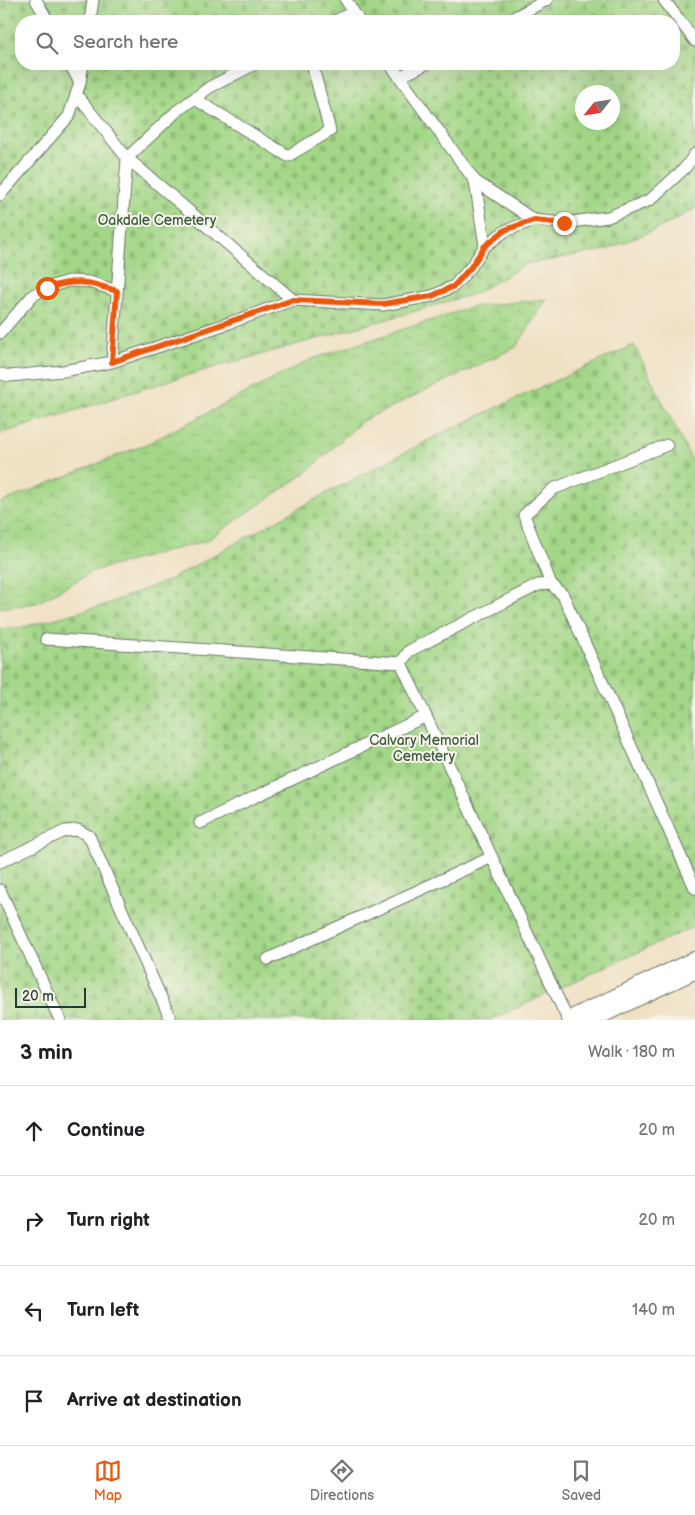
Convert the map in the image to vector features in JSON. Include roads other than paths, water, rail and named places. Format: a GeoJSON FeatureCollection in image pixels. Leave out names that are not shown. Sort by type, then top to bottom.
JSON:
{"type":"FeatureCollection","features":[{"type":"Feature","properties":{"kind":"street"},"geometry":{"type":"LineString","coordinates":[[579,1020],[695,965]]}},
{"type":"Feature","properties":{"kind":"lane"},"geometry":{"type":"LineString","coordinates":[[36,0],[45,15]]}},
{"type":"Feature","properties":{"kind":"lane"},"geometry":{"type":"LineString","coordinates":[[91,15],[93,0]]}},
{"type":"Feature","properties":{"kind":"lane"},"geometry":{"type":"LineString","coordinates":[[346,0],[355,15]]}},
{"type":"Feature","properties":{"kind":"lane"},"geometry":{"type":"LineString","coordinates":[[518,15],[547,0]]}},
{"type":"Feature","properties":{"kind":"lane"},"geometry":{"type":"LineString","coordinates":[[653,0],[666,3],[675,15]]}},
{"type":"Feature","properties":{"kind":"lane"},"geometry":{"type":"LineString","coordinates":[[680,21],[695,41]]}},
{"type":"Feature","properties":{"kind":"lane"},"geometry":{"type":"LineString","coordinates":[[73,70],[80,83]]}},
{"type":"Feature","properties":{"kind":"lane"},"geometry":{"type":"LineString","coordinates":[[0,195],[68,116],[80,83],[82,70]]}},
{"type":"Feature","properties":{"kind":"lane"},"geometry":{"type":"LineString","coordinates":[[112,362],[127,158],[177,111],[210,87],[243,70]]}},
{"type":"Feature","properties":{"kind":"lane"},"geometry":{"type":"LineString","coordinates":[[195,99],[288,156],[330,132],[314,70]]}},
{"type":"Feature","properties":{"kind":"lane"},"geometry":{"type":"LineString","coordinates":[[395,70],[475,181],[534,220]]}},
{"type":"Feature","properties":{"kind":"lane"},"geometry":{"type":"LineString","coordinates":[[400,77],[414,70]]}},
{"type":"Feature","properties":{"kind":"lane"},"geometry":{"type":"LineString","coordinates":[[76,94],[127,158],[293,300]]}},
{"type":"Feature","properties":{"kind":"lane"},"geometry":{"type":"LineString","coordinates":[[0,374],[10,376],[112,362],[293,300],[383,304],[432,296],[454,286],[471,267],[485,246],[505,230],[534,220],[564,223],[608,217],[650,200],[685,168],[695,154]]}},
{"type":"Feature","properties":{"kind":"lane"},"geometry":{"type":"LineString","coordinates":[[475,181],[485,246]]}},
{"type":"Feature","properties":{"kind":"lane"},"geometry":{"type":"LineString","coordinates":[[0,333],[33,295],[47,288],[68,281],[89,282],[117,291]]}},
{"type":"Feature","properties":{"kind":"lane"},"geometry":{"type":"LineString","coordinates":[[667,445],[553,489],[524,515],[551,584],[562,595],[695,888]]}},
{"type":"Feature","properties":{"kind":"lane"},"geometry":{"type":"LineString","coordinates":[[401,662],[409,651],[538,585],[551,584]]}},
{"type":"Feature","properties":{"kind":"lane"},"geometry":{"type":"LineString","coordinates":[[46,640],[401,662]]}},
{"type":"Feature","properties":{"kind":"lane"},"geometry":{"type":"LineString","coordinates":[[401,662],[568,1020]]}},
{"type":"Feature","properties":{"kind":"lane"},"geometry":{"type":"LineString","coordinates":[[200,823],[426,716]]}},
{"type":"Feature","properties":{"kind":"lane"},"geometry":{"type":"LineString","coordinates":[[0,862],[65,831],[78,830],[89,836],[171,1020]]}},
{"type":"Feature","properties":{"kind":"lane"},"geometry":{"type":"LineString","coordinates":[[268,959],[492,857]]}},
{"type":"Feature","properties":{"kind":"lane"},"geometry":{"type":"LineString","coordinates":[[0,890],[60,1020]]}},
{"type":"Feature","properties":{"kind":"park label","name":"Oakdale Cemetery"},"geometry":{"type":"Point","coordinates":[157,220]}},
{"type":"Feature","properties":{"kind":"park label","name":"Calvary Memorial Cemetery"},"geometry":{"type":"Point","coordinates":[424,748]}}]}
